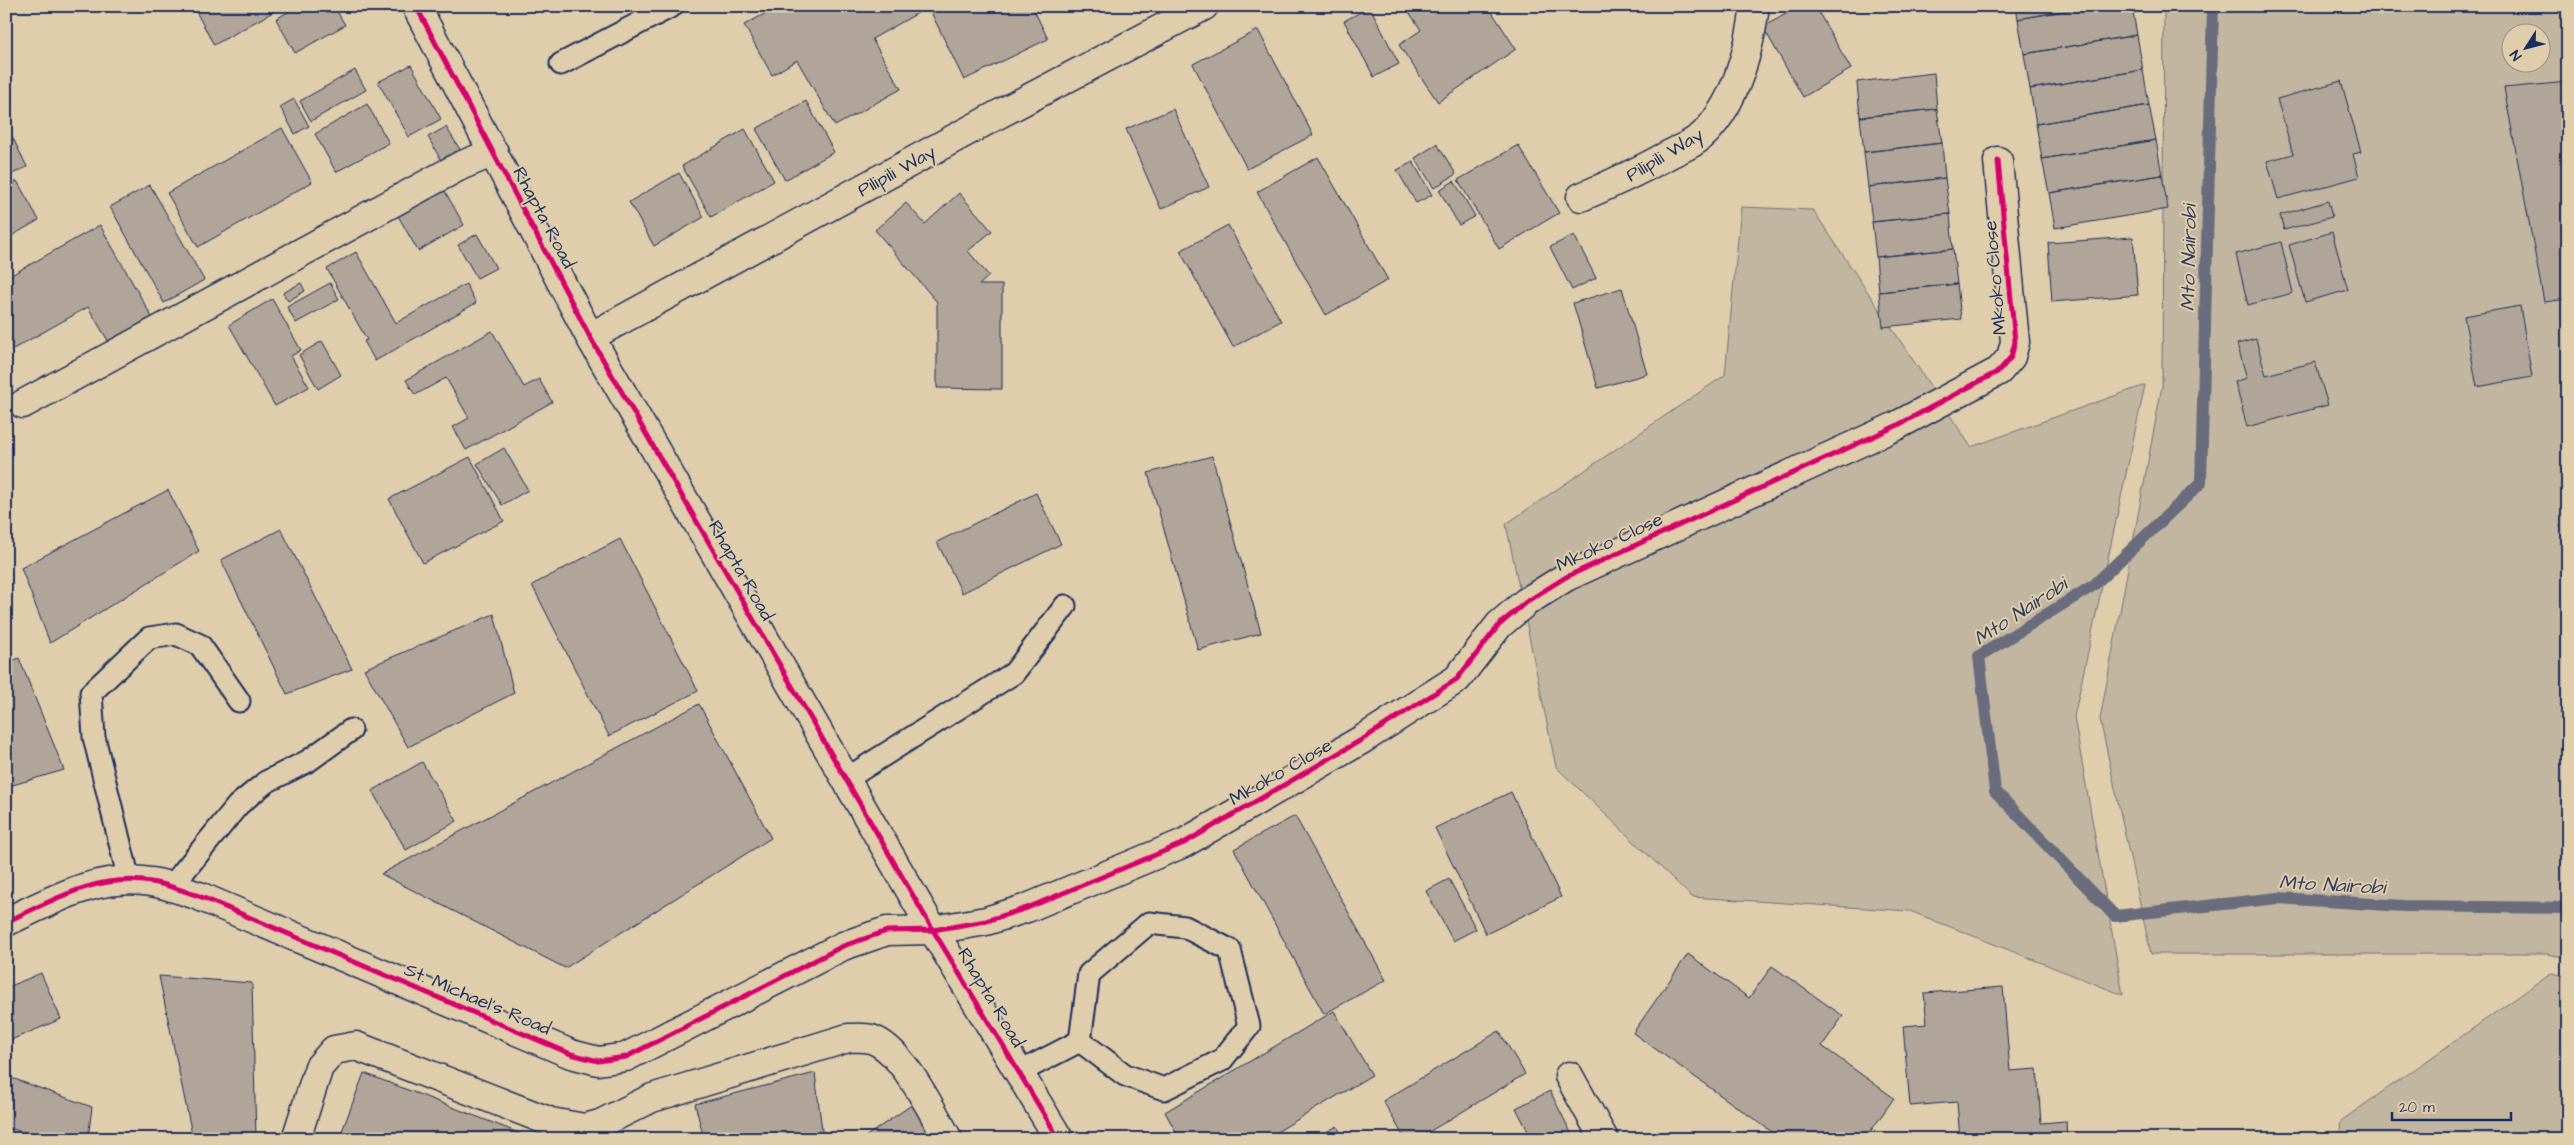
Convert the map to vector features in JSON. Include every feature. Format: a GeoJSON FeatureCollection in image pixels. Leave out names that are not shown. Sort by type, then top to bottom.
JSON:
{"type":"FeatureCollection","features":[{"type":"Feature","properties":{"kind":"street","name":"Rhapta Road"},"geometry":{"type":"LineString","coordinates":[[416,6],[590,337],[933,930],[1059,1139]]}},
{"type":"Feature","properties":{"kind":"street","name":"Pilipili Way"},"geometry":{"type":"LineString","coordinates":[[1581,197],[1631,176],[1706,133],[1720,113],[1741,72],[1752,28],[1755,6]]}},
{"type":"Feature","properties":{"kind":"street","name":"Pilipili Way"},"geometry":{"type":"LineString","coordinates":[[590,337],[1197,8]]}},
{"type":"Feature","properties":{"kind":"street"},"geometry":{"type":"LineString","coordinates":[[23,404],[460,166],[494,152]]}},
{"type":"Feature","properties":{"kind":"street","name":"Mkoko Close"},"geometry":{"type":"LineString","coordinates":[[933,930],[986,921],[1027,908],[1184,843],[1346,749],[1457,679],[1499,625],[1526,602],[1566,577],[1896,426],[1999,371],[2011,357],[2015,342],[1998,161]]}},
{"type":"Feature","properties":{"kind":"street","name":"St. Michael's Road"},"geometry":{"type":"LineString","coordinates":[[6,922],[79,888],[115,880],[151,882],[199,896],[571,1054],[598,1061],[626,1058],[843,946],[887,932],[933,930]]}},
{"type":"Feature","properties":{"kind":"street"},"geometry":{"type":"LineString","coordinates":[[296,1139],[319,1067],[334,1050],[341,1048],[356,1046],[551,1122],[584,1128],[600,1124],[652,1098],[848,1038],[872,1040],[896,1056],[913,1079],[948,1139]]}},
{"type":"Feature","properties":{"kind":"street"},"geometry":{"type":"LineString","coordinates":[[1569,1076],[1604,1139]]}},
{"type":"Feature","properties":{"kind":"lane"},"geometry":{"type":"LineString","coordinates":[[561,64],[672,6]]}},
{"type":"Feature","properties":{"kind":"lane"},"geometry":{"type":"LineString","coordinates":[[846,779],[1014,673],[1065,606]]}},
{"type":"Feature","properties":{"kind":"lane"},"geometry":{"type":"LineString","coordinates":[[129,880],[94,737],[91,693],[149,638],[176,634],[200,645],[239,701]]}},
{"type":"Feature","properties":{"kind":"lane"},"geometry":{"type":"LineString","coordinates":[[171,887],[238,805],[266,782],[308,761],[351,730]]}},
{"type":"Feature","properties":{"kind":"lane"},"geometry":{"type":"LineString","coordinates":[[1149,923],[1185,928],[1230,950],[1249,1026],[1222,1060],[1164,1089],[1125,1075],[1080,1041],[1090,974],[1149,923]]}},
{"type":"Feature","properties":{"kind":"lane"},"geometry":{"type":"LineString","coordinates":[[1020,1072],[1080,1041]]}},
{"type":"Feature","properties":{"kind":"shaded area"},"geometry":{"type":"Polygon","coordinates":[[[2164,6],[2568,6],[2568,958],[2547,954],[2151,954],[2100,719],[2162,386],[2164,6]]]}},
{"type":"Feature","properties":{"kind":"shaded area"},"geometry":{"type":"Polygon","coordinates":[[[1741,207],[1813,210],[1971,447],[2145,385],[2074,717],[2123,995],[1910,911],[1692,897],[1556,767],[1506,524],[1725,375],[1741,207]]]}},
{"type":"Feature","properties":{"kind":"shaded area"},"geometry":{"type":"Polygon","coordinates":[[[2552,973],[2568,977],[2568,1139],[2339,1139],[2341,1121],[2552,973]]]}},
{"type":"Feature","properties":{"kind":"building"},"geometry":{"type":"Polygon","coordinates":[[[193,6],[270,6],[273,12],[214,45],[193,6]]]}},
{"type":"Feature","properties":{"kind":"building"},"geometry":{"type":"Polygon","coordinates":[[[298,6],[334,6],[345,25],[295,53],[276,19],[298,6]]]}},
{"type":"Feature","properties":{"kind":"building"},"geometry":{"type":"Polygon","coordinates":[[[767,6],[914,6],[918,13],[872,39],[901,89],[835,126],[797,60],[772,75],[744,25],[770,11],[767,6]]]}},
{"type":"Feature","properties":{"kind":"building"},"geometry":{"type":"Polygon","coordinates":[[[928,6],[1032,6],[1048,39],[964,80],[928,6]]]}},
{"type":"Feature","properties":{"kind":"building"},"geometry":{"type":"Polygon","coordinates":[[[1405,6],[1488,6],[1516,49],[1438,102],[1399,45],[1421,30],[1405,6]]]}},
{"type":"Feature","properties":{"kind":"building"},"geometry":{"type":"Polygon","coordinates":[[[1800,6],[1815,6],[1851,69],[1803,97],[1763,27],[1800,6]]]}},
{"type":"Feature","properties":{"kind":"building"},"geometry":{"type":"Polygon","coordinates":[[[2016,6],[2093,6],[2018,19],[2016,6]]]}},
{"type":"Feature","properties":{"kind":"building"},"geometry":{"type":"Polygon","coordinates":[[[2093,6],[2132,6],[2137,35],[2024,54],[2018,19],[2093,6]]]}},
{"type":"Feature","properties":{"kind":"building"},"geometry":{"type":"Polygon","coordinates":[[[1370,7],[1399,64],[1374,77],[1344,21],[1370,7]]]}},
{"type":"Feature","properties":{"kind":"building"},"geometry":{"type":"Polygon","coordinates":[[[1258,30],[1313,135],[1247,169],[1193,64],[1258,30]]]}},
{"type":"Feature","properties":{"kind":"building"},"geometry":{"type":"Polygon","coordinates":[[[2137,35],[2143,70],[2030,89],[2024,54],[2137,35]]]}},
{"type":"Feature","properties":{"kind":"building"},"geometry":{"type":"Polygon","coordinates":[[[411,65],[441,119],[409,137],[378,82],[411,65]]]}},
{"type":"Feature","properties":{"kind":"building"},"geometry":{"type":"Polygon","coordinates":[[[355,70],[366,90],[311,121],[300,101],[355,70]]]}},
{"type":"Feature","properties":{"kind":"building"},"geometry":{"type":"Polygon","coordinates":[[[2143,70],[2149,105],[2036,124],[2030,89],[2143,70]]]}},
{"type":"Feature","properties":{"kind":"building"},"geometry":{"type":"Polygon","coordinates":[[[1934,73],[1937,109],[1860,117],[1857,82],[1934,73]]]}},
{"type":"Feature","properties":{"kind":"building"},"geometry":{"type":"Polygon","coordinates":[[[2341,81],[2361,152],[2353,154],[2359,177],[2278,199],[2267,161],[2293,154],[2277,99],[2341,81]]]}},
{"type":"Feature","properties":{"kind":"building"},"geometry":{"type":"Polygon","coordinates":[[[2568,82],[2568,299],[2544,302],[2504,88],[2568,82]]]}},
{"type":"Feature","properties":{"kind":"building"},"geometry":{"type":"Polygon","coordinates":[[[6,94],[13,108],[6,112],[6,94]]]}},
{"type":"Feature","properties":{"kind":"building"},"geometry":{"type":"Polygon","coordinates":[[[294,99],[309,126],[295,134],[280,107],[294,99]]]}},
{"type":"Feature","properties":{"kind":"building"},"geometry":{"type":"Polygon","coordinates":[[[806,101],[834,152],[785,180],[756,129],[806,101]]]}},
{"type":"Feature","properties":{"kind":"building"},"geometry":{"type":"Polygon","coordinates":[[[367,104],[389,143],[336,172],[315,134],[367,104]]]}},
{"type":"Feature","properties":{"kind":"building"},"geometry":{"type":"Polygon","coordinates":[[[2149,105],[2156,140],[2042,159],[2036,124],[2149,105]]]}},
{"type":"Feature","properties":{"kind":"building"},"geometry":{"type":"Polygon","coordinates":[[[1173,109],[1209,187],[1161,209],[1126,129],[1173,109]]]}},
{"type":"Feature","properties":{"kind":"building"},"geometry":{"type":"Polygon","coordinates":[[[1937,109],[1942,143],[1864,152],[1860,117],[1937,109]]]}},
{"type":"Feature","properties":{"kind":"building"},"geometry":{"type":"Polygon","coordinates":[[[446,127],[461,151],[442,162],[428,137],[446,127]]]}},
{"type":"Feature","properties":{"kind":"building"},"geometry":{"type":"Polygon","coordinates":[[[8,128],[27,167],[6,177],[6,129],[8,128]]]}},
{"type":"Feature","properties":{"kind":"building"},"geometry":{"type":"Polygon","coordinates":[[[282,128],[312,182],[198,247],[167,193],[282,128]]]}},
{"type":"Feature","properties":{"kind":"building"},"geometry":{"type":"Polygon","coordinates":[[[745,129],[774,181],[711,217],[682,166],[745,129]]]}},
{"type":"Feature","properties":{"kind":"building"},"geometry":{"type":"Polygon","coordinates":[[[2156,140],[2162,175],[2049,193],[2042,159],[2156,140]]]}},
{"type":"Feature","properties":{"kind":"building"},"geometry":{"type":"Polygon","coordinates":[[[1942,143],[1945,178],[1868,187],[1864,152],[1942,143]]]}},
{"type":"Feature","properties":{"kind":"building"},"geometry":{"type":"Polygon","coordinates":[[[1437,144],[1456,174],[1434,188],[1415,158],[1437,144]]]}},
{"type":"Feature","properties":{"kind":"building"},"geometry":{"type":"Polygon","coordinates":[[[1518,145],[1559,213],[1499,249],[1458,180],[1518,145]]]}},
{"type":"Feature","properties":{"kind":"building"},"geometry":{"type":"Polygon","coordinates":[[[1318,157],[1388,280],[1326,315],[1257,192],[1318,157]]]}},
{"type":"Feature","properties":{"kind":"building"},"geometry":{"type":"Polygon","coordinates":[[[1413,162],[1432,195],[1416,203],[1397,170],[1413,162]]]}},
{"type":"Feature","properties":{"kind":"building"},"geometry":{"type":"Polygon","coordinates":[[[679,173],[704,217],[654,246],[629,202],[679,173]]]}},
{"type":"Feature","properties":{"kind":"building"},"geometry":{"type":"Polygon","coordinates":[[[2162,175],[2168,209],[2055,228],[2049,193],[2162,175]]]}},
{"type":"Feature","properties":{"kind":"building"},"geometry":{"type":"Polygon","coordinates":[[[1945,178],[1950,214],[1872,222],[1868,187],[1945,178]]]}},
{"type":"Feature","properties":{"kind":"building"},"geometry":{"type":"Polygon","coordinates":[[[17,181],[39,220],[6,239],[6,187],[17,181]]]}},
{"type":"Feature","properties":{"kind":"building"},"geometry":{"type":"Polygon","coordinates":[[[1454,181],[1475,216],[1459,225],[1439,190],[1454,181]]]}},
{"type":"Feature","properties":{"kind":"building"},"geometry":{"type":"Polygon","coordinates":[[[150,185],[204,280],[164,303],[110,207],[150,185]]]}},
{"type":"Feature","properties":{"kind":"building"},"geometry":{"type":"Polygon","coordinates":[[[443,188],[464,225],[418,251],[397,214],[443,188]]]}},
{"type":"Feature","properties":{"kind":"building"},"geometry":{"type":"Polygon","coordinates":[[[959,193],[992,231],[968,251],[989,276],[979,285],[1002,285],[1002,389],[937,388],[937,302],[875,230],[906,203],[925,224],[959,193]]]}},
{"type":"Feature","properties":{"kind":"building"},"geometry":{"type":"Polygon","coordinates":[[[2328,201],[2332,217],[2284,230],[2280,215],[2328,201]]]}},
{"type":"Feature","properties":{"kind":"building"},"geometry":{"type":"Polygon","coordinates":[[[1950,214],[1953,249],[1876,257],[1872,222],[1950,214]]]}},
{"type":"Feature","properties":{"kind":"building"},"geometry":{"type":"Polygon","coordinates":[[[100,225],[153,319],[110,344],[88,307],[6,353],[6,278],[100,225]]]}},
{"type":"Feature","properties":{"kind":"building"},"geometry":{"type":"Polygon","coordinates":[[[1228,225],[1281,321],[1233,347],[1180,251],[1228,225]]]}},
{"type":"Feature","properties":{"kind":"building"},"geometry":{"type":"Polygon","coordinates":[[[2332,232],[2348,290],[2305,302],[2289,245],[2332,232]]]}},
{"type":"Feature","properties":{"kind":"building"},"geometry":{"type":"Polygon","coordinates":[[[477,234],[496,268],[477,278],[458,245],[477,234]]]}},
{"type":"Feature","properties":{"kind":"building"},"geometry":{"type":"Polygon","coordinates":[[[1574,235],[1596,278],[1572,290],[1550,247],[1574,235]]]}},
{"type":"Feature","properties":{"kind":"building"},"geometry":{"type":"Polygon","coordinates":[[[2133,237],[2138,295],[2052,302],[2048,243],[2133,237]]]}},
{"type":"Feature","properties":{"kind":"building"},"geometry":{"type":"Polygon","coordinates":[[[2281,242],[2293,293],[2248,305],[2236,254],[2281,242]]]}},
{"type":"Feature","properties":{"kind":"building"},"geometry":{"type":"Polygon","coordinates":[[[1953,249],[1957,284],[1879,292],[1876,257],[1953,249]]]}},
{"type":"Feature","properties":{"kind":"building"},"geometry":{"type":"Polygon","coordinates":[[[356,252],[396,323],[466,284],[476,303],[375,361],[364,341],[367,340],[327,269],[356,252]]]}},
{"type":"Feature","properties":{"kind":"building"},"geometry":{"type":"Polygon","coordinates":[[[301,283],[305,291],[288,301],[283,293],[301,283]]]}},
{"type":"Feature","properties":{"kind":"building"},"geometry":{"type":"Polygon","coordinates":[[[330,283],[339,299],[296,323],[287,307],[330,283]]]}},
{"type":"Feature","properties":{"kind":"building"},"geometry":{"type":"Polygon","coordinates":[[[1957,284],[1961,319],[1883,327],[1879,292],[1957,284]]]}},
{"type":"Feature","properties":{"kind":"building"},"geometry":{"type":"Polygon","coordinates":[[[1622,288],[1647,374],[1598,388],[1573,303],[1622,288]]]}},
{"type":"Feature","properties":{"kind":"building"},"geometry":{"type":"Polygon","coordinates":[[[272,299],[301,350],[291,356],[309,387],[275,406],[229,325],[272,299]]]}},
{"type":"Feature","properties":{"kind":"building"},"geometry":{"type":"Polygon","coordinates":[[[2520,306],[2532,377],[2477,387],[2464,316],[2520,306]]]}},
{"type":"Feature","properties":{"kind":"building"},"geometry":{"type":"Polygon","coordinates":[[[492,331],[524,387],[539,379],[552,402],[466,450],[453,427],[469,418],[446,378],[415,395],[406,380],[492,331]]]}},
{"type":"Feature","properties":{"kind":"building"},"geometry":{"type":"Polygon","coordinates":[[[2256,339],[2266,375],[2315,362],[2328,405],[2247,427],[2235,382],[2247,378],[2237,344],[2256,339]]]}},
{"type":"Feature","properties":{"kind":"building"},"geometry":{"type":"Polygon","coordinates":[[[322,341],[341,375],[318,389],[299,355],[322,341]]]}},
{"type":"Feature","properties":{"kind":"building"},"geometry":{"type":"Polygon","coordinates":[[[504,448],[528,490],[502,505],[477,464],[504,448]]]}},
{"type":"Feature","properties":{"kind":"building"},"geometry":{"type":"Polygon","coordinates":[[[1212,456],[1261,633],[1198,650],[1148,473],[1212,456]]]}},
{"type":"Feature","properties":{"kind":"building"},"geometry":{"type":"Polygon","coordinates":[[[470,457],[504,521],[423,563],[389,499],[470,457]]]}},
{"type":"Feature","properties":{"kind":"building"},"geometry":{"type":"Polygon","coordinates":[[[168,490],[199,551],[50,643],[21,568],[168,490]]]}},
{"type":"Feature","properties":{"kind":"building"},"geometry":{"type":"Polygon","coordinates":[[[1036,493],[1061,544],[962,593],[937,542],[1036,493]]]}},
{"type":"Feature","properties":{"kind":"building"},"geometry":{"type":"Polygon","coordinates":[[[281,529],[352,669],[287,694],[221,560],[281,529]]]}},
{"type":"Feature","properties":{"kind":"building"},"geometry":{"type":"Polygon","coordinates":[[[620,539],[698,691],[609,736],[532,585],[620,539]]]}},
{"type":"Feature","properties":{"kind":"building"},"geometry":{"type":"Polygon","coordinates":[[[494,614],[514,693],[408,747],[364,669],[494,614]]]}},
{"type":"Feature","properties":{"kind":"building"},"geometry":{"type":"Polygon","coordinates":[[[19,658],[64,770],[6,787],[6,664],[19,658]]]}},
{"type":"Feature","properties":{"kind":"building"},"geometry":{"type":"Polygon","coordinates":[[[699,704],[771,838],[565,968],[381,874],[699,704]]]}},
{"type":"Feature","properties":{"kind":"building"},"geometry":{"type":"Polygon","coordinates":[[[422,762],[457,821],[406,850],[372,791],[422,762]]]}},
{"type":"Feature","properties":{"kind":"building"},"geometry":{"type":"Polygon","coordinates":[[[1511,792],[1561,897],[1486,934],[1435,828],[1511,792]]]}},
{"type":"Feature","properties":{"kind":"building"},"geometry":{"type":"Polygon","coordinates":[[[1295,816],[1386,980],[1324,1014],[1234,849],[1295,816]]]}},
{"type":"Feature","properties":{"kind":"building"},"geometry":{"type":"Polygon","coordinates":[[[1449,879],[1476,929],[1453,941],[1426,891],[1449,879]]]}},
{"type":"Feature","properties":{"kind":"building"},"geometry":{"type":"Polygon","coordinates":[[[1688,954],[1749,998],[1772,966],[1843,1016],[1822,1046],[1894,1098],[1865,1139],[1782,1139],[1633,1033],[1688,954]]]}},
{"type":"Feature","properties":{"kind":"building"},"geometry":{"type":"Polygon","coordinates":[[[41,973],[61,1019],[6,1042],[6,988],[41,973]]]}},
{"type":"Feature","properties":{"kind":"building"},"geometry":{"type":"Polygon","coordinates":[[[159,976],[252,983],[256,1139],[193,1139],[159,976]]]}},
{"type":"Feature","properties":{"kind":"building"},"geometry":{"type":"Polygon","coordinates":[[[2003,987],[2010,1071],[2037,1069],[2041,1123],[2066,1121],[2067,1139],[1960,1139],[1957,1102],[1910,1106],[1903,1026],[1927,1024],[1924,993],[2003,987]]]}},
{"type":"Feature","properties":{"kind":"building"},"geometry":{"type":"Polygon","coordinates":[[[1334,1011],[1372,1075],[1265,1139],[1180,1139],[1165,1112],[1334,1011]]]}},
{"type":"Feature","properties":{"kind":"building"},"geometry":{"type":"Polygon","coordinates":[[[1499,1031],[1525,1074],[1417,1139],[1405,1139],[1383,1101],[1499,1031]]]}},
{"type":"Feature","properties":{"kind":"building"},"geometry":{"type":"Polygon","coordinates":[[[364,1073],[519,1133],[517,1139],[339,1139],[364,1073]]]}},
{"type":"Feature","properties":{"kind":"building"},"geometry":{"type":"Polygon","coordinates":[[[815,1073],[823,1139],[704,1139],[695,1104],[815,1073]]]}},
{"type":"Feature","properties":{"kind":"building"},"geometry":{"type":"Polygon","coordinates":[[[6,1076],[92,1107],[88,1139],[45,1139],[6,1127],[6,1076]]]}},
{"type":"Feature","properties":{"kind":"building"},"geometry":{"type":"Polygon","coordinates":[[[1550,1091],[1574,1139],[1532,1139],[1516,1108],[1550,1091]]]}},
{"type":"Feature","properties":{"kind":"building"},"geometry":{"type":"Polygon","coordinates":[[[913,1104],[934,1139],[865,1139],[865,1137],[913,1104]]]}},
{"type":"Feature","properties":{"kind":"building"},"geometry":{"type":"Polygon","coordinates":[[[1337,1126],[1344,1139],[1314,1139],[1337,1126]]]}},
{"type":"Feature","properties":{"kind":"waterway","name":"Mto Nairobi"},"geometry":{"type":"LineString","coordinates":[[2213,6],[2201,483],[2094,585],[1979,656],[1995,791],[2115,916],[2278,898],[2404,906],[2568,908]]}},
{"type":"Feature","properties":{"kind":"cycle path"},"geometry":{"type":"LineString","coordinates":[[416,6],[590,337],[933,930],[1059,1139]]}},
{"type":"Feature","properties":{"kind":"cycle path"},"geometry":{"type":"LineString","coordinates":[[6,922],[59,897],[94,885],[131,880],[163,884],[199,896],[571,1054],[598,1061],[626,1057],[843,946],[887,931],[933,930],[986,921],[1027,908],[1184,843],[1363,739],[1457,679],[1499,625],[1526,602],[1566,577],[1896,426],[1999,371],[2011,357],[2015,342],[1998,161]]}}]}
